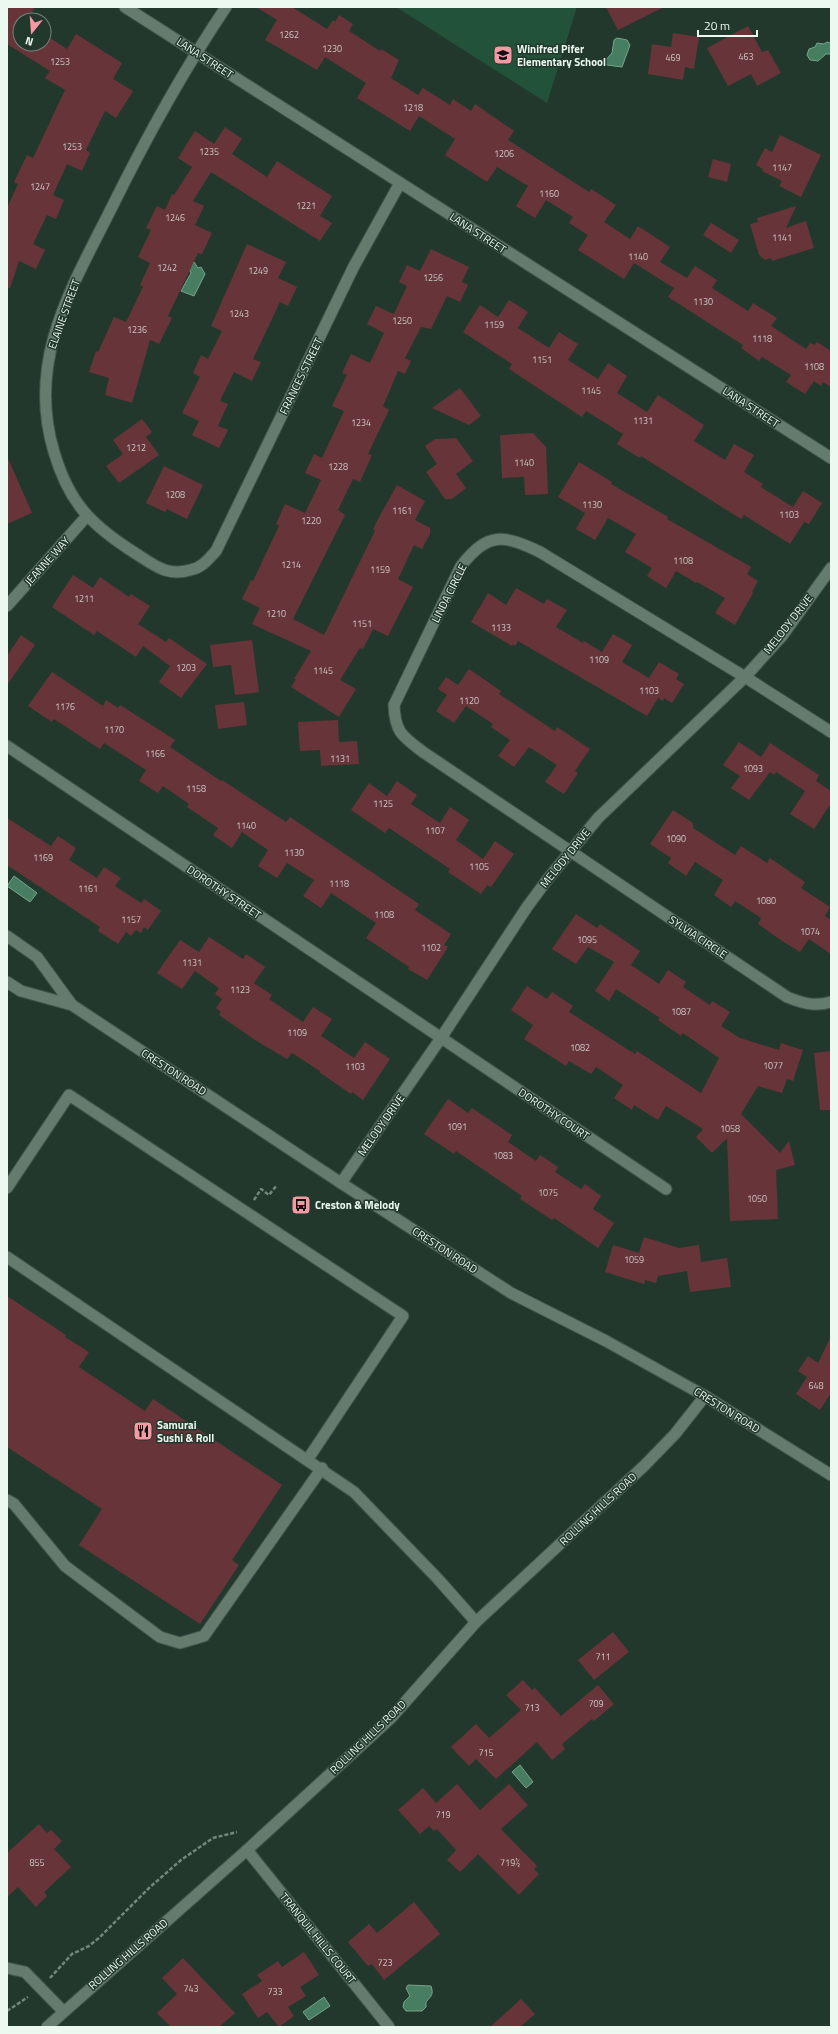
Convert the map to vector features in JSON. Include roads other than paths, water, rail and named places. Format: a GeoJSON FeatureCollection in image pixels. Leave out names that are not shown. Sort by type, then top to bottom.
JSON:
{"type":"FeatureCollection","features":[{"type":"Feature","properties":{"kind":"street","name":"LANA STREET"},"geometry":{"type":"LineString","coordinates":[[124,7],[831,458]]}},
{"type":"Feature","properties":{"kind":"street","name":"ELAINE STREET"},"geometry":{"type":"LineString","coordinates":[[200,567],[179,574],[162,570],[107,536],[86,517],[71,493],[63,476],[48,434],[44,400],[46,366],[56,330],[70,292],[140,150],[196,52],[226,7]]}},
{"type":"Feature","properties":{"kind":"street","name":"FRANCES STREET"},"geometry":{"type":"LineString","coordinates":[[200,567],[216,551],[353,268],[400,183]]}},
{"type":"Feature","properties":{"kind":"street","name":"JEANNE WAY"},"geometry":{"type":"LineString","coordinates":[[7,606],[86,517]]}},
{"type":"Feature","properties":{"kind":"street","name":"LINDA CIRCLE"},"geometry":{"type":"LineString","coordinates":[[570,852],[405,739],[395,723],[394,705],[462,566],[473,551],[487,542],[503,539],[521,543],[540,552],[745,677]]}},
{"type":"Feature","properties":{"kind":"street","name":"MELODY DRIVE"},"geometry":{"type":"LineString","coordinates":[[341,1183],[442,1038],[527,907],[570,852],[598,818],[627,788],[745,677],[782,636],[831,568]]}},
{"type":"Feature","properties":{"kind":"street"},"geometry":{"type":"LineString","coordinates":[[745,677],[831,732]]}},
{"type":"Feature","properties":{"kind":"street","name":"DOROTHY STREET"},"geometry":{"type":"LineString","coordinates":[[7,746],[442,1038]]}},
{"type":"Feature","properties":{"kind":"street","name":"SYLVIA CIRCLE"},"geometry":{"type":"LineString","coordinates":[[570,852],[787,996],[804,1004],[820,1005],[831,1002]]}},
{"type":"Feature","properties":{"kind":"street","name":"CRESTON ROAD"},"geometry":{"type":"LineString","coordinates":[[7,936],[37,957],[72,1004]]}},
{"type":"Feature","properties":{"kind":"street","name":"CRESTON ROAD"},"geometry":{"type":"LineString","coordinates":[[7,982],[21,991],[72,1004],[341,1183],[511,1293],[606,1341],[705,1396],[831,1476]]}},
{"type":"Feature","properties":{"kind":"street","name":"DOROTHY COURT"},"geometry":{"type":"LineString","coordinates":[[442,1038],[666,1189]]}},
{"type":"Feature","properties":{"kind":"street"},"geometry":{"type":"LineString","coordinates":[[7,1188],[69,1094],[403,1316],[308,1459]]}},
{"type":"Feature","properties":{"kind":"street"},"geometry":{"type":"LineString","coordinates":[[7,1257],[322,1468],[354,1492],[438,1579],[476,1622]]}},
{"type":"Feature","properties":{"kind":"street","name":"ROLLING HILLS ROAD"},"geometry":{"type":"LineString","coordinates":[[47,2027],[63,2011],[247,1850],[391,1718],[476,1622],[645,1465],[675,1434],[705,1396]]}},
{"type":"Feature","properties":{"kind":"street"},"geometry":{"type":"LineString","coordinates":[[7,1500],[14,1504],[65,1566],[160,1636],[180,1643],[204,1636],[322,1468]]}},
{"type":"Feature","properties":{"kind":"street","name":"TRANQUIL HILLS COURT"},"geometry":{"type":"LineString","coordinates":[[247,1850],[389,2027]]}},
{"type":"Feature","properties":{"kind":"street"},"geometry":{"type":"LineString","coordinates":[[7,1968],[25,1972],[63,2011]]}},
{"type":"Feature","properties":{"kind":"place","name":"Winifred Pifer Elementary School"},"geometry":{"type":"Point","coordinates":[503,55]}},
{"type":"Feature","properties":{"kind":"place","name":"Creston & Melody"},"geometry":{"type":"Point","coordinates":[301,1205]}},
{"type":"Feature","properties":{"kind":"place","name":"Samurai Sushi & Roll"},"geometry":{"type":"Point","coordinates":[143,1431]}}]}
